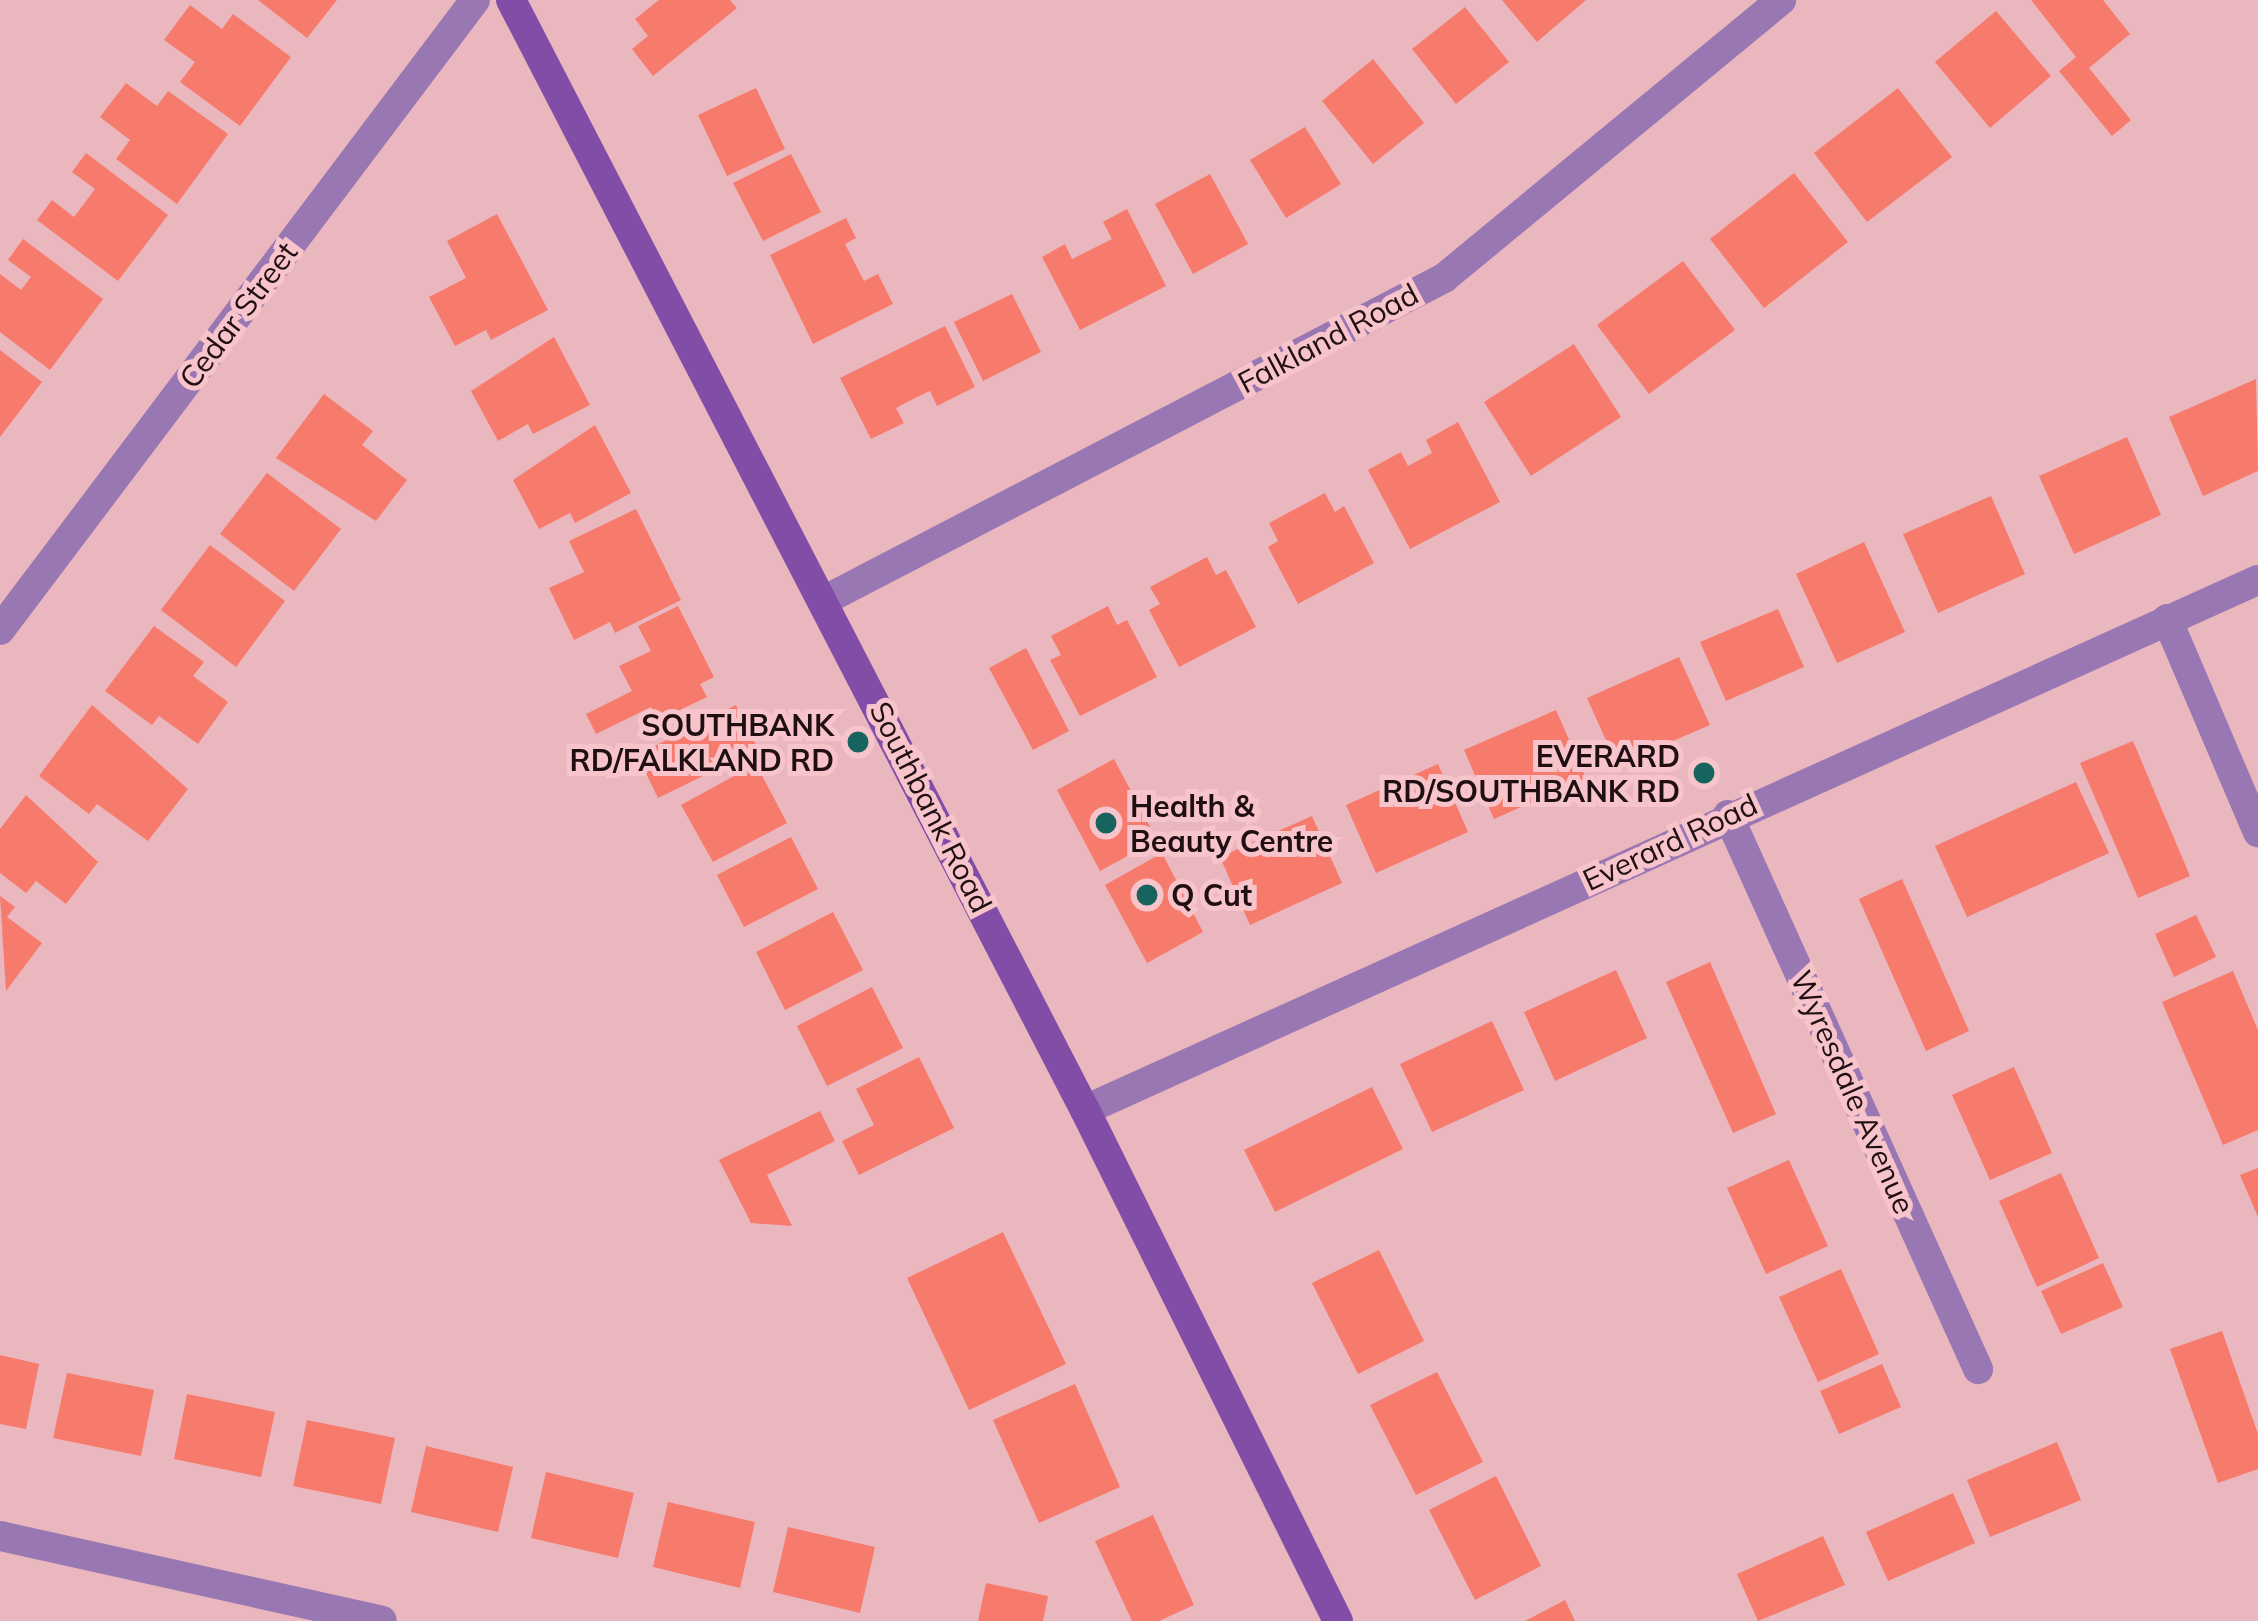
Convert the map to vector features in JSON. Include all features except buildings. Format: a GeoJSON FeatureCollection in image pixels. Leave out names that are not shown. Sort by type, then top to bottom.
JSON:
{"type":"FeatureCollection","features":[{"type":"Feature","properties":{"kind":"street","name":"Cedar Street"},"geometry":{"type":"LineString","coordinates":[[0,630],[476,0]]}},
{"type":"Feature","properties":{"kind":"street","name":"Southbank Road"},"geometry":{"type":"LineString","coordinates":[[512,0],[1085,1110],[1338,1621]]}},
{"type":"Feature","properties":{"kind":"street","name":"Falkland Road"},"geometry":{"type":"LineString","coordinates":[[825,600],[1444,278],[1781,0]]}},
{"type":"Feature","properties":{"kind":"street","name":"Everard Road"},"geometry":{"type":"LineString","coordinates":[[1085,1110],[1728,815],[2258,580]]}},
{"type":"Feature","properties":{"kind":"street"},"geometry":{"type":"LineString","coordinates":[[2167,619],[2258,832]]}},
{"type":"Feature","properties":{"kind":"street","name":"Wyresdale Avenue"},"geometry":{"type":"LineString","coordinates":[[1728,815],[1978,1369]]}},
{"type":"Feature","properties":{"kind":"street"},"geometry":{"type":"LineString","coordinates":[[0,1536],[382,1621]]}},
{"type":"Feature","properties":{"kind":"place","name":"SOUTHBANK RD/FALKLAND RD"},"geometry":{"type":"Point","coordinates":[858,742]}},
{"type":"Feature","properties":{"kind":"place","name":"EVERARD RD/SOUTHBANK RD"},"geometry":{"type":"Point","coordinates":[1704,773]}},
{"type":"Feature","properties":{"kind":"place","name":"Health & Beauty Centre"},"geometry":{"type":"Point","coordinates":[1106,823]}},
{"type":"Feature","properties":{"kind":"place","name":"Q Cut"},"geometry":{"type":"Point","coordinates":[1147,895]}}]}
